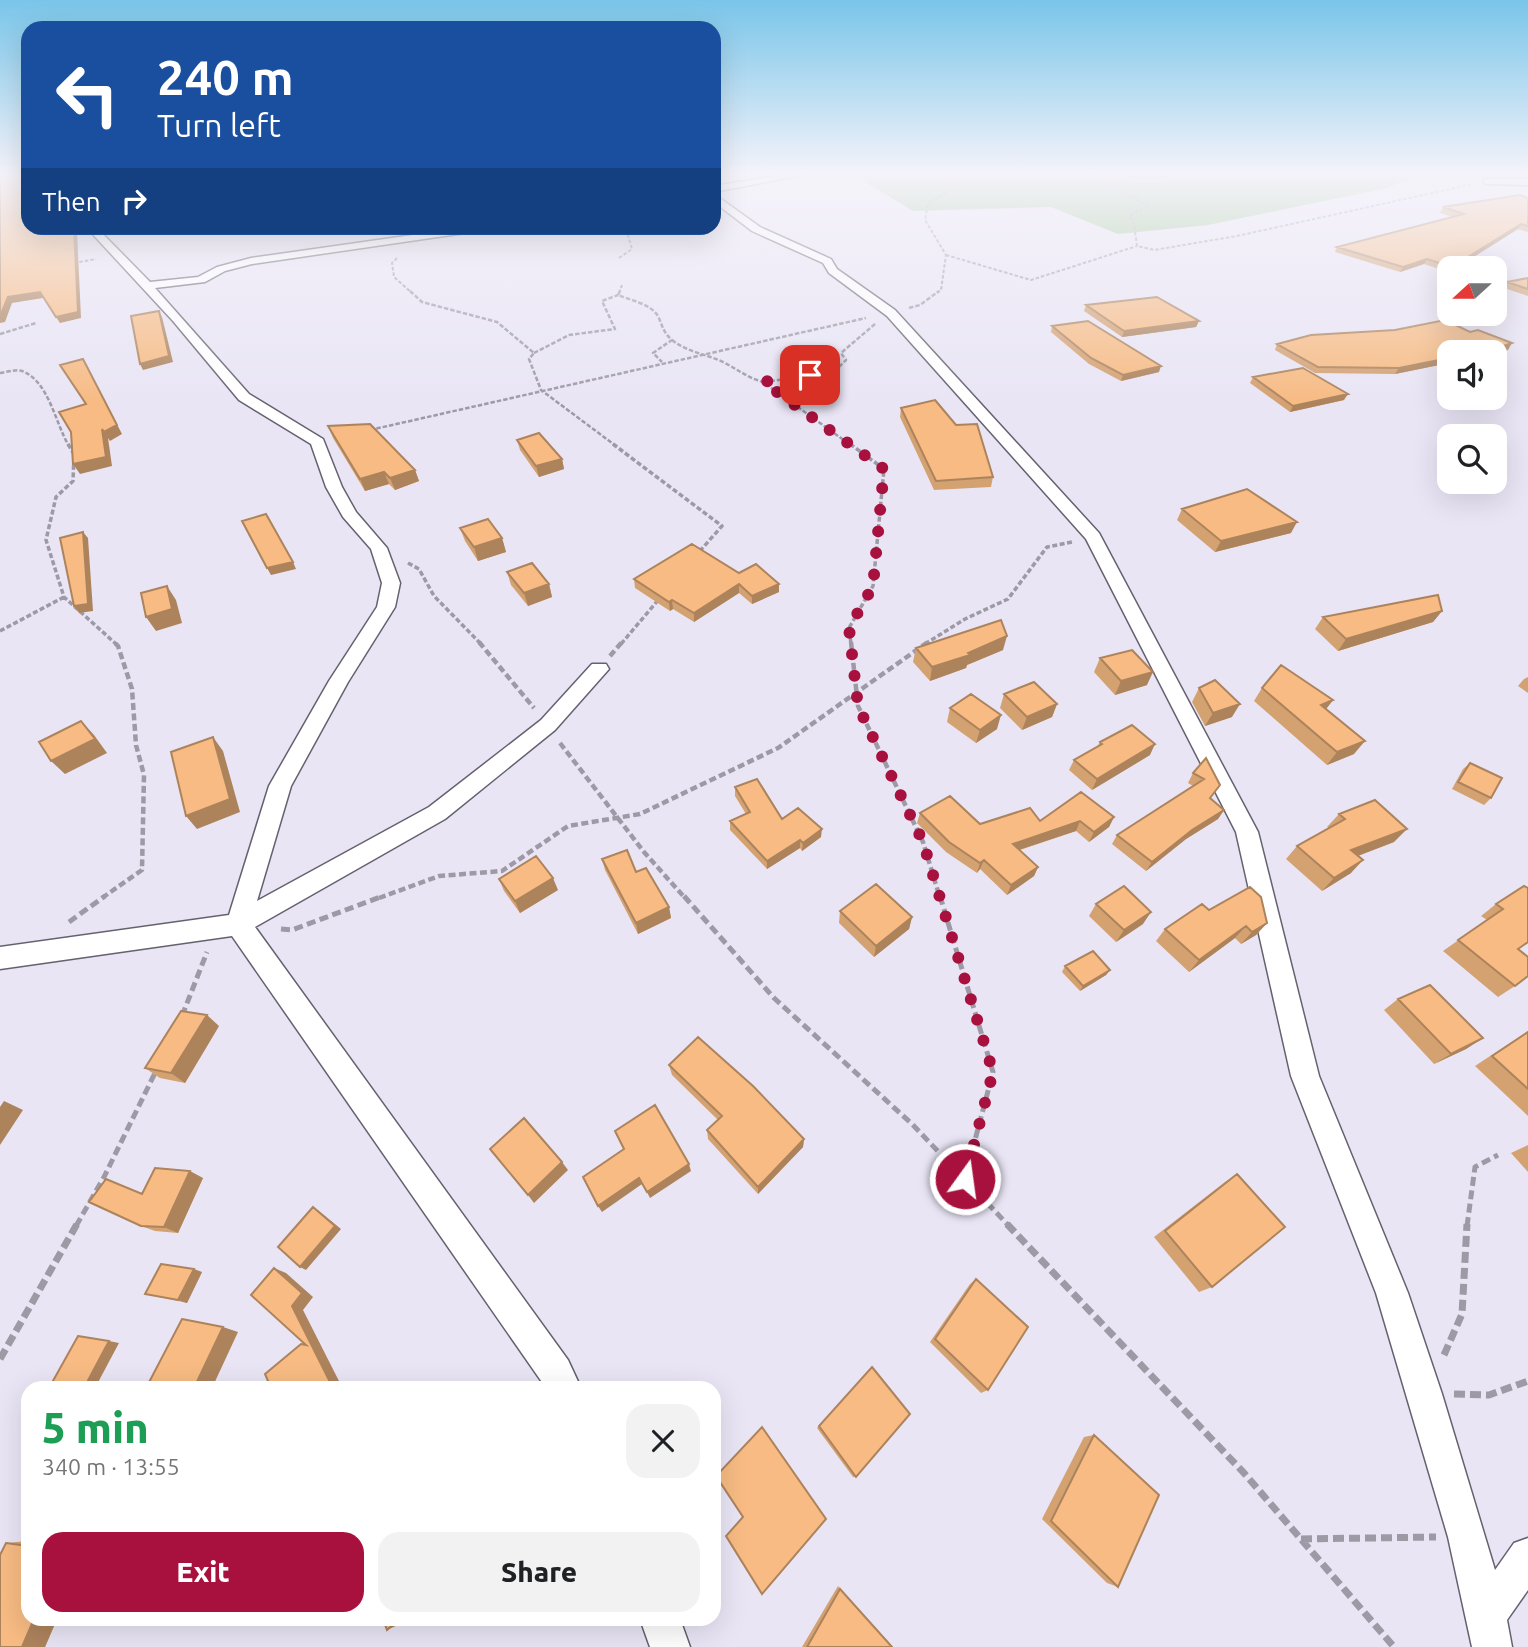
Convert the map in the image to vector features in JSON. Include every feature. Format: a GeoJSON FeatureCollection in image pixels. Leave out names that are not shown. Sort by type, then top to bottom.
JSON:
{"type":"FeatureCollection","features":[{"type":"Feature","properties":{"kind":"street"},"geometry":{"type":"LineString","coordinates":[[112,250],[244,397],[318,442],[334,487],[349,514],[379,548],[391,583],[386,607],[338,681],[280,786],[237,924]]}},
{"type":"Feature","properties":{"kind":"street"},"geometry":{"type":"LineString","coordinates":[[147,286],[201,280],[221,269],[251,261],[325,250]]}},
{"type":"Feature","properties":{"kind":"street"},"geometry":{"type":"LineString","coordinates":[[802,250],[827,261],[834,271],[891,313],[1093,537],[1247,832],[1304,1076],[1392,1293],[1467,1537],[1489,1631]]}},
{"type":"Feature","properties":{"kind":"street"},"geometry":{"type":"LineString","coordinates":[[0,958],[237,924],[437,813],[548,725],[599,669]]}},
{"type":"Feature","properties":{"kind":"street"},"geometry":{"type":"LineString","coordinates":[[237,924],[560,1381]]}},
{"type":"Feature","properties":{"kind":"street"},"geometry":{"type":"LineString","coordinates":[[1489,1631],[1528,1557]]}},
{"type":"Feature","properties":{"kind":"street"},"geometry":{"type":"LineString","coordinates":[[662,1626],[670,1647]]}},
{"type":"Feature","properties":{"kind":"path"},"geometry":{"type":"LineString","coordinates":[[405,250],[392,263],[394,277],[422,302],[497,321],[534,353]]}},
{"type":"Feature","properties":{"kind":"path"},"geometry":{"type":"LineString","coordinates":[[619,258],[631,250]]}},
{"type":"Feature","properties":{"kind":"path"},"geometry":{"type":"LineString","coordinates":[[370,430],[920,305],[941,289],[946,255],[943,250]]}},
{"type":"Feature","properties":{"kind":"path"},"geometry":{"type":"LineString","coordinates":[[946,255],[1031,280],[1125,250]]}},
{"type":"Feature","properties":{"kind":"path"},"geometry":{"type":"LineString","coordinates":[[66,265],[118,256]]}},
{"type":"Feature","properties":{"kind":"path"},"geometry":{"type":"LineString","coordinates":[[618,295],[622,285]]}},
{"type":"Feature","properties":{"kind":"path"},"geometry":{"type":"LineString","coordinates":[[696,556],[722,526],[541,390],[528,359],[534,353],[569,335],[615,329],[602,301],[618,295],[645,305],[657,314],[662,331],[680,348],[724,362],[748,380],[763,382],[834,372],[846,360],[841,354],[852,341],[891,313]]}},
{"type":"Feature","properties":{"kind":"path"},"geometry":{"type":"LineString","coordinates":[[0,334],[36,323]]}},
{"type":"Feature","properties":{"kind":"path"},"geometry":{"type":"LineString","coordinates":[[662,363],[653,353],[671,340]]}},
{"type":"Feature","properties":{"kind":"path"},"geometry":{"type":"LineString","coordinates":[[0,373],[20,370],[38,381],[60,432],[74,454],[73,481],[57,497],[46,540],[64,597],[118,646],[131,689],[136,745],[144,775],[142,870],[105,899],[60,928]]}},
{"type":"Feature","properties":{"kind":"path"},"geometry":{"type":"LineString","coordinates":[[763,382],[884,469],[873,586],[849,628],[856,691],[858,706],[923,842],[993,1072],[965,1179]]}},
{"type":"Feature","properties":{"kind":"path"},"geometry":{"type":"LineString","coordinates":[[179,1026],[205,954],[237,924],[292,930],[439,876],[502,871],[568,826],[640,814],[778,748],[912,652],[965,619],[1008,599],[1046,547],[1093,537]]}},
{"type":"Feature","properties":{"kind":"path"},"geometry":{"type":"LineString","coordinates":[[379,548],[419,569],[434,596],[467,626],[548,725],[616,818],[774,998],[912,1124],[965,1179],[1244,1473],[1394,1647]]}},
{"type":"Feature","properties":{"kind":"path"},"geometry":{"type":"LineString","coordinates":[[0,631],[64,597]]}},
{"type":"Feature","properties":{"kind":"path"},"geometry":{"type":"LineString","coordinates":[[599,669],[661,597]]}},
{"type":"Feature","properties":{"kind":"path"},"geometry":{"type":"LineString","coordinates":[[0,1359],[104,1177],[162,1060]]}},
{"type":"Feature","properties":{"kind":"path"},"geometry":{"type":"LineString","coordinates":[[1498,1155],[1475,1167],[1468,1209],[1462,1314],[1425,1394],[1489,1395],[1528,1381]]}},
{"type":"Feature","properties":{"kind":"path"},"geometry":{"type":"LineString","coordinates":[[1300,1539],[1467,1537]]}},
{"type":"Feature","properties":{"kind":"building"},"geometry":{"type":"Polygon","coordinates":[[[0,250],[75,250],[78,312],[56,317],[40,292],[8,297],[0,316],[0,250]]]}},
{"type":"Feature","properties":{"kind":"building"},"geometry":{"type":"Polygon","coordinates":[[[1346,250],[1480,250],[1470,256],[1437,256],[1437,262],[1427,259],[1403,267],[1346,250]]]}},
{"type":"Feature","properties":{"kind":"building"},"geometry":{"type":"Polygon","coordinates":[[[1528,278],[1528,289],[1507,282],[1528,278]]]}},
{"type":"Feature","properties":{"kind":"building"},"geometry":{"type":"Polygon","coordinates":[[[1157,297],[1199,321],[1124,331],[1086,305],[1157,297]]]}},
{"type":"Feature","properties":{"kind":"building"},"geometry":{"type":"Polygon","coordinates":[[[159,311],[169,356],[140,364],[131,316],[159,311]]]}},
{"type":"Feature","properties":{"kind":"building"},"geometry":{"type":"Polygon","coordinates":[[[1088,321],[1161,366],[1123,375],[1091,358],[1052,326],[1088,321]]]}},
{"type":"Feature","properties":{"kind":"building"},"geometry":{"type":"Polygon","coordinates":[[[1437,322],[1437,326],[1458,326],[1470,332],[1478,330],[1504,340],[1437,340],[1437,360],[1399,368],[1318,367],[1277,344],[1311,335],[1395,330],[1437,322]]]}},
{"type":"Feature","properties":{"kind":"building"},"geometry":{"type":"Polygon","coordinates":[[[83,359],[117,425],[104,432],[102,429],[106,457],[73,464],[71,432],[59,412],[86,404],[60,365],[83,359]]]}},
{"type":"Feature","properties":{"kind":"building"},"geometry":{"type":"Polygon","coordinates":[[[1303,368],[1348,394],[1293,406],[1253,377],[1303,368]]]}},
{"type":"Feature","properties":{"kind":"building"},"geometry":{"type":"Polygon","coordinates":[[[935,400],[956,425],[977,424],[993,477],[936,481],[901,408],[935,400]]]}},
{"type":"Feature","properties":{"kind":"building"},"geometry":{"type":"Polygon","coordinates":[[[370,424],[415,470],[390,478],[384,472],[360,479],[328,426],[370,424]]]}},
{"type":"Feature","properties":{"kind":"building"},"geometry":{"type":"Polygon","coordinates":[[[539,433],[562,459],[536,466],[517,440],[539,433]]]}},
{"type":"Feature","properties":{"kind":"building"},"geometry":{"type":"Polygon","coordinates":[[[1247,489],[1297,522],[1221,541],[1182,509],[1247,489]]]}},
{"type":"Feature","properties":{"kind":"building"},"geometry":{"type":"Polygon","coordinates":[[[266,514],[293,562],[267,568],[242,521],[266,514]]]}},
{"type":"Feature","properties":{"kind":"building"},"geometry":{"type":"Polygon","coordinates":[[[488,519],[502,538],[474,547],[460,528],[488,519]]]}},
{"type":"Feature","properties":{"kind":"building"},"geometry":{"type":"Polygon","coordinates":[[[83,532],[88,604],[74,606],[60,538],[83,532]]]}},
{"type":"Feature","properties":{"kind":"building"},"geometry":{"type":"Polygon","coordinates":[[[692,544],[739,573],[756,564],[779,584],[752,596],[739,584],[694,613],[672,600],[669,602],[634,579],[692,544]]]}},
{"type":"Feature","properties":{"kind":"building"},"geometry":{"type":"Polygon","coordinates":[[[532,563],[549,584],[524,593],[507,572],[532,563]]]}},
{"type":"Feature","properties":{"kind":"building"},"geometry":{"type":"Polygon","coordinates":[[[167,586],[172,609],[146,617],[141,593],[167,586]]]}},
{"type":"Feature","properties":{"kind":"building"},"geometry":{"type":"Polygon","coordinates":[[[1438,595],[1442,611],[1346,639],[1323,617],[1438,595]]]}},
{"type":"Feature","properties":{"kind":"building"},"geometry":{"type":"Polygon","coordinates":[[[1001,620],[1007,636],[968,653],[970,655],[932,667],[916,648],[1001,620]]]}},
{"type":"Feature","properties":{"kind":"building"},"geometry":{"type":"Polygon","coordinates":[[[1132,650],[1153,672],[1121,681],[1100,658],[1132,650]]]}},
{"type":"Feature","properties":{"kind":"building"},"geometry":{"type":"Polygon","coordinates":[[[1281,665],[1333,700],[1321,705],[1365,741],[1337,752],[1262,688],[1281,665]]]}},
{"type":"Feature","properties":{"kind":"building"},"geometry":{"type":"Polygon","coordinates":[[[1215,680],[1240,704],[1213,713],[1199,688],[1215,680]]]}},
{"type":"Feature","properties":{"kind":"building"},"geometry":{"type":"Polygon","coordinates":[[[1034,682],[1057,704],[1027,717],[1004,694],[1034,682]]]}},
{"type":"Feature","properties":{"kind":"building"},"geometry":{"type":"Polygon","coordinates":[[[971,694],[1001,715],[980,730],[950,708],[971,694]]]}},
{"type":"Feature","properties":{"kind":"building"},"geometry":{"type":"Polygon","coordinates":[[[81,721],[95,739],[51,761],[39,742],[81,721]]]}},
{"type":"Feature","properties":{"kind":"building"},"geometry":{"type":"Polygon","coordinates":[[[1132,725],[1155,744],[1097,779],[1074,760],[1102,744],[1100,742],[1132,725]]]}},
{"type":"Feature","properties":{"kind":"building"},"geometry":{"type":"Polygon","coordinates":[[[213,737],[230,799],[186,816],[171,752],[213,737]]]}},
{"type":"Feature","properties":{"kind":"building"},"geometry":{"type":"Polygon","coordinates":[[[1206,758],[1220,785],[1210,798],[1224,810],[1192,830],[1152,862],[1117,835],[1204,779],[1193,773],[1206,758]]]}},
{"type":"Feature","properties":{"kind":"building"},"geometry":{"type":"Polygon","coordinates":[[[1470,763],[1502,778],[1491,798],[1458,782],[1470,763]]]}},
{"type":"Feature","properties":{"kind":"building"},"geometry":{"type":"Polygon","coordinates":[[[757,779],[782,819],[798,808],[822,829],[803,843],[800,840],[767,861],[730,821],[750,812],[735,787],[757,779]]]}},
{"type":"Feature","properties":{"kind":"building"},"geometry":{"type":"Polygon","coordinates":[[[1081,792],[1114,817],[1094,832],[1080,821],[1013,844],[1038,867],[1011,885],[984,860],[980,863],[949,842],[920,813],[950,796],[980,824],[1030,808],[1040,821],[1081,792]]]}},
{"type":"Feature","properties":{"kind":"building"},"geometry":{"type":"Polygon","coordinates":[[[1375,800],[1407,829],[1351,850],[1363,860],[1334,878],[1297,846],[1345,819],[1339,814],[1375,800]]]}},
{"type":"Feature","properties":{"kind":"building"},"geometry":{"type":"Polygon","coordinates":[[[627,850],[636,872],[646,868],[669,907],[636,923],[602,859],[627,850]]]}},
{"type":"Feature","properties":{"kind":"building"},"geometry":{"type":"Polygon","coordinates":[[[536,856],[553,878],[515,901],[499,879],[536,856]]]}},
{"type":"Feature","properties":{"kind":"building"},"geometry":{"type":"Polygon","coordinates":[[[876,884],[912,917],[876,946],[840,911],[876,884]]]}},
{"type":"Feature","properties":{"kind":"building"},"geometry":{"type":"Polygon","coordinates":[[[1124,886],[1151,912],[1124,930],[1096,904],[1124,886]]]}},
{"type":"Feature","properties":{"kind":"building"},"geometry":{"type":"Polygon","coordinates":[[[1524,886],[1528,888],[1528,942],[1518,949],[1528,957],[1528,976],[1515,986],[1458,940],[1503,909],[1496,904],[1524,886]]]}},
{"type":"Feature","properties":{"kind":"building"},"geometry":{"type":"Polygon","coordinates":[[[1250,887],[1261,897],[1267,923],[1252,932],[1246,926],[1199,960],[1165,929],[1202,904],[1209,910],[1250,887]]]}},
{"type":"Feature","properties":{"kind":"building"},"geometry":{"type":"Polygon","coordinates":[[[1093,951],[1110,970],[1083,986],[1065,966],[1093,951]]]}},
{"type":"Feature","properties":{"kind":"building"},"geometry":{"type":"Polygon","coordinates":[[[1430,985],[1483,1038],[1451,1054],[1398,999],[1430,985]]]}},
{"type":"Feature","properties":{"kind":"building"},"geometry":{"type":"Polygon","coordinates":[[[181,1011],[207,1015],[171,1073],[145,1068],[181,1011]]]}},
{"type":"Feature","properties":{"kind":"building"},"geometry":{"type":"Polygon","coordinates":[[[1528,1032],[1528,1089],[1492,1056],[1528,1032]]]}},
{"type":"Feature","properties":{"kind":"building"},"geometry":{"type":"Polygon","coordinates":[[[698,1037],[753,1086],[804,1139],[758,1187],[707,1130],[722,1116],[669,1065],[698,1037]]]}},
{"type":"Feature","properties":{"kind":"building"},"geometry":{"type":"Polygon","coordinates":[[[655,1105],[689,1164],[647,1192],[639,1178],[598,1206],[583,1177],[624,1149],[615,1131],[655,1105]]]}},
{"type":"Feature","properties":{"kind":"building"},"geometry":{"type":"Polygon","coordinates":[[[524,1118],[562,1162],[528,1195],[490,1149],[524,1118]]]}},
{"type":"Feature","properties":{"kind":"building"},"geometry":{"type":"Polygon","coordinates":[[[155,1168],[190,1171],[164,1227],[141,1226],[89,1202],[106,1179],[142,1194],[155,1168]]]}},
{"type":"Feature","properties":{"kind":"building"},"geometry":{"type":"Polygon","coordinates":[[[1237,1174],[1285,1227],[1212,1287],[1165,1231],[1237,1174]]]}},
{"type":"Feature","properties":{"kind":"building"},"geometry":{"type":"Polygon","coordinates":[[[313,1207],[335,1226],[300,1267],[278,1247],[313,1207]]]}},
{"type":"Feature","properties":{"kind":"building"},"geometry":{"type":"Polygon","coordinates":[[[161,1264],[194,1269],[178,1300],[145,1294],[161,1264]]]}},
{"type":"Feature","properties":{"kind":"building"},"geometry":{"type":"Polygon","coordinates":[[[274,1268],[302,1293],[292,1306],[330,1381],[268,1381],[265,1374],[301,1344],[306,1345],[251,1295],[274,1268]]]}},
{"type":"Feature","properties":{"kind":"building"},"geometry":{"type":"Polygon","coordinates":[[[976,1279],[1028,1327],[988,1390],[935,1339],[976,1279]]]}},
{"type":"Feature","properties":{"kind":"building"},"geometry":{"type":"Polygon","coordinates":[[[182,1319],[223,1327],[197,1381],[150,1381],[182,1319]]]}},
{"type":"Feature","properties":{"kind":"building"},"geometry":{"type":"Polygon","coordinates":[[[78,1336],[109,1341],[88,1381],[53,1381],[78,1336]]]}},
{"type":"Feature","properties":{"kind":"building"},"geometry":{"type":"Polygon","coordinates":[[[872,1367],[910,1414],[856,1477],[819,1426],[872,1367]]]}},
{"type":"Feature","properties":{"kind":"building"},"geometry":{"type":"Polygon","coordinates":[[[762,1427],[826,1519],[762,1594],[726,1536],[743,1517],[721,1484],[721,1471],[762,1427]]]}},
{"type":"Feature","properties":{"kind":"building"},"geometry":{"type":"Polygon","coordinates":[[[1094,1435],[1159,1495],[1118,1587],[1051,1521],[1094,1435]]]}},
{"type":"Feature","properties":{"kind":"building"},"geometry":{"type":"Polygon","coordinates":[[[6,1543],[21,1545],[21,1626],[31,1626],[22,1647],[0,1647],[0,1555],[6,1543]]]}},
{"type":"Feature","properties":{"kind":"building"},"geometry":{"type":"Polygon","coordinates":[[[840,1589],[892,1647],[807,1647],[840,1589]]]}},
{"type":"Feature","properties":{"kind":"route"},"geometry":{"type":"LineString","coordinates":[[810,375],[763,382],[884,469],[873,586],[849,628],[858,706],[923,842],[993,1072],[965,1179]]}}]}
